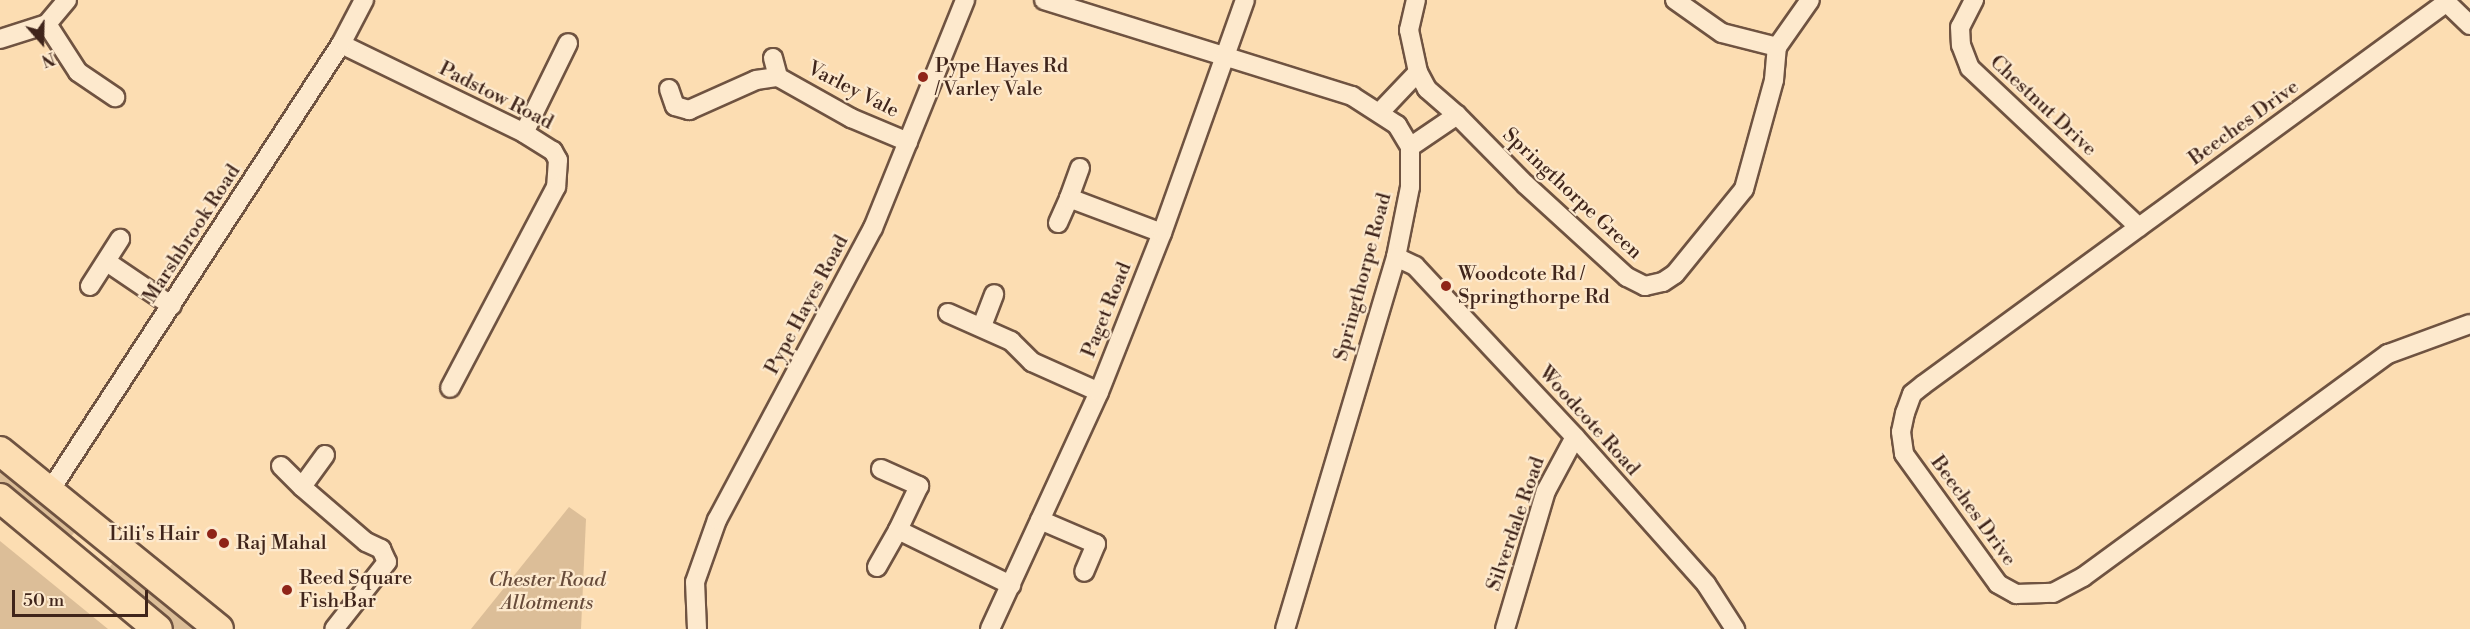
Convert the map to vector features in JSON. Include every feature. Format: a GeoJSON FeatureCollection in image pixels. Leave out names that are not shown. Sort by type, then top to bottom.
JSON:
{"type":"FeatureCollection","features":[{"type":"Feature","properties":{"kind":"highway"},"geometry":{"type":"LineString","coordinates":[[0,451],[51,489],[219,629]]}},
{"type":"Feature","properties":{"kind":"highway"},"geometry":{"type":"LineString","coordinates":[[0,498],[158,629]]}},
{"type":"Feature","properties":{"kind":"street"},"geometry":{"type":"LineString","coordinates":[[0,39],[47,24],[67,0]]}},
{"type":"Feature","properties":{"kind":"street","name":"Marshbrook Road"},"geometry":{"type":"LineString","coordinates":[[51,489],[341,44],[364,0]]}},
{"type":"Feature","properties":{"kind":"street","name":"Pype Hayes Road"},"geometry":{"type":"LineString","coordinates":[[697,629],[695,582],[717,520],[873,228],[965,0]]}},
{"type":"Feature","properties":{"kind":"street"},"geometry":{"type":"LineString","coordinates":[[1044,0],[1228,55],[1352,96],[1380,112],[1405,135],[1410,147],[1457,115]]}},
{"type":"Feature","properties":{"kind":"street","name":"Paget Road"},"geometry":{"type":"LineString","coordinates":[[990,629],[1099,392],[1162,233],[1228,55],[1245,0]]}},
{"type":"Feature","properties":{"kind":"street"},"geometry":{"type":"LineString","coordinates":[[1380,112],[1418,72],[1409,30],[1416,0]]}},
{"type":"Feature","properties":{"kind":"street"},"geometry":{"type":"LineString","coordinates":[[1675,0],[1722,33],[1777,47]]}},
{"type":"Feature","properties":{"kind":"street","name":"Springthorpe Green"},"geometry":{"type":"LineString","coordinates":[[1418,72],[1427,89],[1457,115],[1525,184],[1627,277],[1645,286],[1663,282],[1675,274],[1744,189],[1774,80],[1777,47],[1810,0]]}},
{"type":"Feature","properties":{"kind":"street","name":"Chestnut Drive"},"geometry":{"type":"LineString","coordinates":[[1974,0],[1960,27],[1961,45],[1970,68],[2139,228]]}},
{"type":"Feature","properties":{"kind":"street"},"geometry":{"type":"LineString","coordinates":[[2445,1],[2470,25]]}},
{"type":"Feature","properties":{"kind":"street","name":"Beeches Drive"},"geometry":{"type":"LineString","coordinates":[[2445,1],[1912,394],[1901,432],[1904,454],[1916,474],[1998,584],[2016,594],[2053,592],[2083,577],[2388,354],[2470,324]]}},
{"type":"Feature","properties":{"kind":"street"},"geometry":{"type":"LineString","coordinates":[[47,24],[78,72],[115,97]]}},
{"type":"Feature","properties":{"kind":"street"},"geometry":{"type":"LineString","coordinates":[[524,133],[568,43]]}},
{"type":"Feature","properties":{"kind":"street","name":"Padstow Road"},"geometry":{"type":"LineString","coordinates":[[341,44],[524,133],[553,150],[560,169],[559,178],[450,388]]}},
{"type":"Feature","properties":{"kind":"street","name":"Varley Vale"},"geometry":{"type":"LineString","coordinates":[[773,58],[778,77]]}},
{"type":"Feature","properties":{"kind":"street","name":"Varley Vale"},"geometry":{"type":"LineString","coordinates":[[669,89],[675,106],[689,110],[756,80],[778,77],[851,118],[908,142]]}},
{"type":"Feature","properties":{"kind":"street","name":"Springthorpe Road"},"geometry":{"type":"LineString","coordinates":[[1285,629],[1396,257],[1410,187],[1410,147]]}},
{"type":"Feature","properties":{"kind":"street"},"geometry":{"type":"LineString","coordinates":[[1058,223],[1080,168]]}},
{"type":"Feature","properties":{"kind":"street"},"geometry":{"type":"LineString","coordinates":[[1069,198],[1162,233]]}},
{"type":"Feature","properties":{"kind":"street"},"geometry":{"type":"LineString","coordinates":[[90,286],[120,239]]}},
{"type":"Feature","properties":{"kind":"street","name":"Woodcote Road"},"geometry":{"type":"LineString","coordinates":[[1396,257],[1415,266],[1575,437],[1706,584],[1735,629]]}},
{"type":"Feature","properties":{"kind":"street"},"geometry":{"type":"LineString","coordinates":[[107,262],[172,306]]}},
{"type":"Feature","properties":{"kind":"street"},"geometry":{"type":"LineString","coordinates":[[982,326],[994,294]]}},
{"type":"Feature","properties":{"kind":"street"},"geometry":{"type":"LineString","coordinates":[[948,313],[982,326],[1011,341],[1032,362],[1099,392]]}},
{"type":"Feature","properties":{"kind":"street","name":"Silverdale Road"},"geometry":{"type":"LineString","coordinates":[[1505,629],[1546,491],[1575,437]]}},
{"type":"Feature","properties":{"kind":"street"},"geometry":{"type":"LineString","coordinates":[[302,487],[325,455]]}},
{"type":"Feature","properties":{"kind":"street"},"geometry":{"type":"LineString","coordinates":[[281,466],[366,543],[386,555],[387,562],[334,629]]}},
{"type":"Feature","properties":{"kind":"street"},"geometry":{"type":"LineString","coordinates":[[877,567],[919,486],[881,469]]}},
{"type":"Feature","properties":{"kind":"street"},"geometry":{"type":"LineString","coordinates":[[1040,520],[1096,544],[1084,572]]}},
{"type":"Feature","properties":{"kind":"street"},"geometry":{"type":"LineString","coordinates":[[898,530],[1011,585]]}},
{"type":"Feature","properties":{"kind":"green space"},"geometry":{"type":"Polygon","coordinates":[[[0,465],[79,527],[69,539],[0,485],[0,465]]]}},
{"type":"Feature","properties":{"kind":"green space","name":"Chester Road Allotments"},"geometry":{"type":"Polygon","coordinates":[[[569,507],[586,519],[581,629],[471,629],[569,507]]]}},
{"type":"Feature","properties":{"kind":"green space"},"geometry":{"type":"Polygon","coordinates":[[[0,541],[108,629],[0,629],[0,541]]]}},
{"type":"Feature","properties":{"kind":"green space"},"geometry":{"type":"Polygon","coordinates":[[[118,557],[204,629],[173,629],[106,571],[118,557]]]}},
{"type":"Feature","properties":{"kind":"place","name":"Pype Hayes Rd / Varley Vale"},"geometry":{"type":"Point","coordinates":[923,77]}},
{"type":"Feature","properties":{"kind":"place","name":"Woodcote Rd / Springthorpe Rd"},"geometry":{"type":"Point","coordinates":[1446,286]}},
{"type":"Feature","properties":{"kind":"place","name":"Lili's Hair"},"geometry":{"type":"Point","coordinates":[212,534]}},
{"type":"Feature","properties":{"kind":"place","name":"Raj Mahal"},"geometry":{"type":"Point","coordinates":[224,543]}},
{"type":"Feature","properties":{"kind":"place","name":"Reed Square Fish Bar"},"geometry":{"type":"Point","coordinates":[287,590]}}]}
